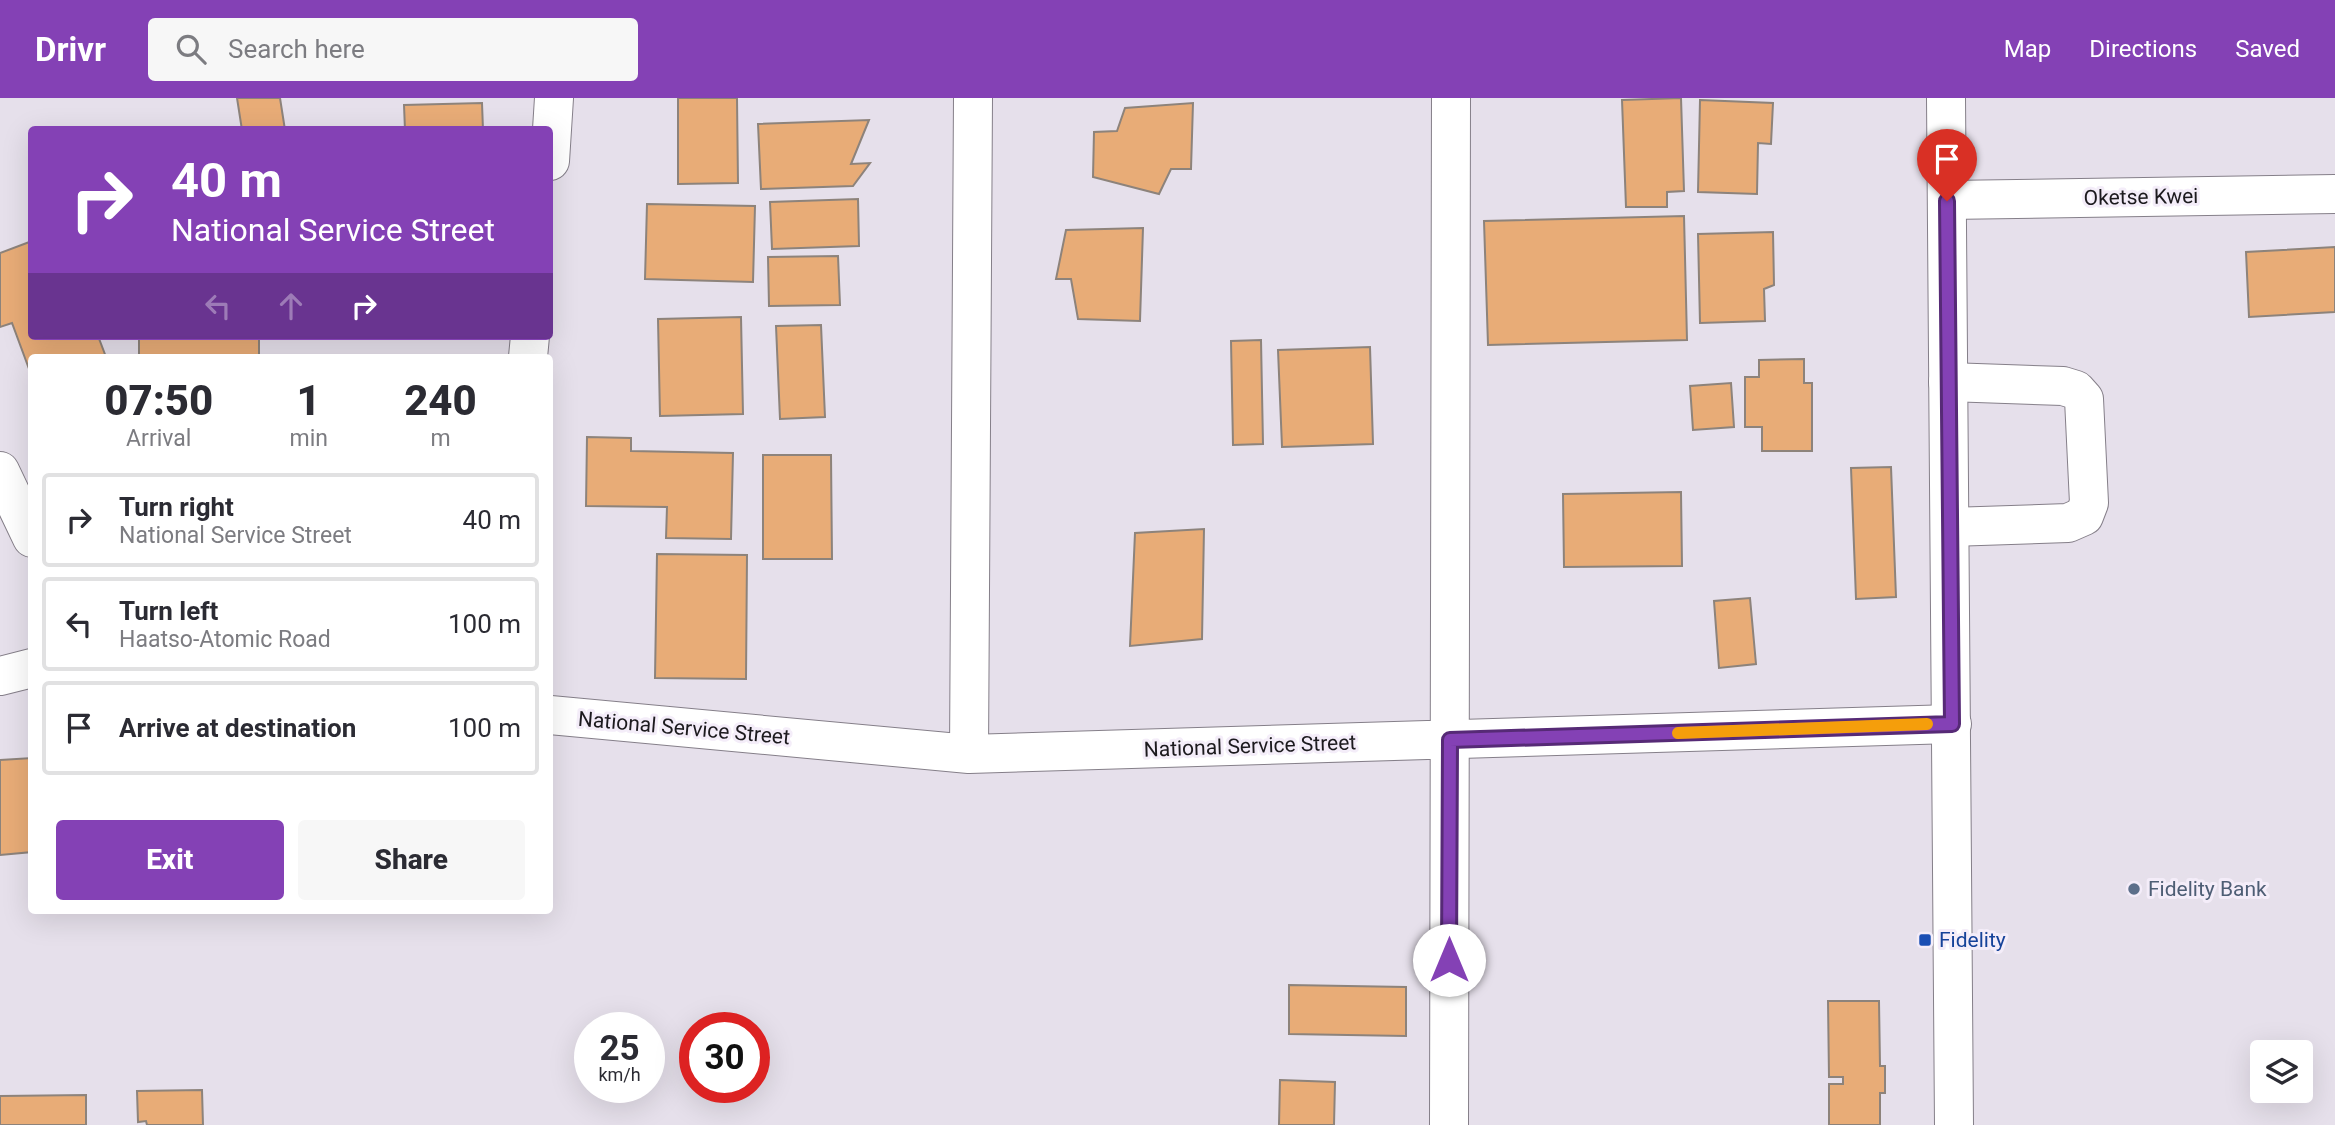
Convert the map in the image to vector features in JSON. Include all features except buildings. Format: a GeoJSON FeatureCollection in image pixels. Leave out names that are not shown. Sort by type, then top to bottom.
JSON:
{"type":"FeatureCollection","features":[{"type":"Feature","properties":{"kind":"street"},"geometry":{"type":"LineString","coordinates":[[552,126],[554,98]]}},
{"type":"Feature","properties":{"kind":"street"},"geometry":{"type":"LineString","coordinates":[[969,754],[973,98]]}},
{"type":"Feature","properties":{"kind":"street"},"geometry":{"type":"LineString","coordinates":[[1449,1125],[1451,98]]}},
{"type":"Feature","properties":{"kind":"street"},"geometry":{"type":"LineString","coordinates":[[1946,98],[1954,1125]]}},
{"type":"Feature","properties":{"kind":"street","name":"Oketse Kwei"},"geometry":{"type":"LineString","coordinates":[[1947,201],[2335,194]]}},
{"type":"Feature","properties":{"kind":"street"},"geometry":{"type":"LineString","coordinates":[[1948,382],[2063,387],[2076,390],[2084,399],[2089,503],[2084,516],[2068,523],[1950,527]]}},
{"type":"Feature","properties":{"kind":"street"},"geometry":{"type":"LineString","coordinates":[[0,471],[28,530]]}},
{"type":"Feature","properties":{"kind":"street"},"geometry":{"type":"LineString","coordinates":[[0,676],[28,669]]}},
{"type":"Feature","properties":{"kind":"street","name":"National Service Street"},"geometry":{"type":"LineString","coordinates":[[553,715],[969,754],[1952,724]]}},
{"type":"Feature","properties":{"kind":"slow traffic"},"geometry":{"type":"LineString","coordinates":[[1678,733],[1927,724]]}},
{"type":"Feature","properties":{"kind":"place","name":"Fidelity Bank"},"geometry":{"type":"Point","coordinates":[2134,889]}},
{"type":"Feature","properties":{"kind":"place","name":"Fidelity"},"geometry":{"type":"Point","coordinates":[1925,940]}},
{"type":"Feature","properties":{"kind":"route"},"geometry":{"type":"LineString","coordinates":[[1449,960],[1450,740],[1952,724],[1947,201]]}}]}
